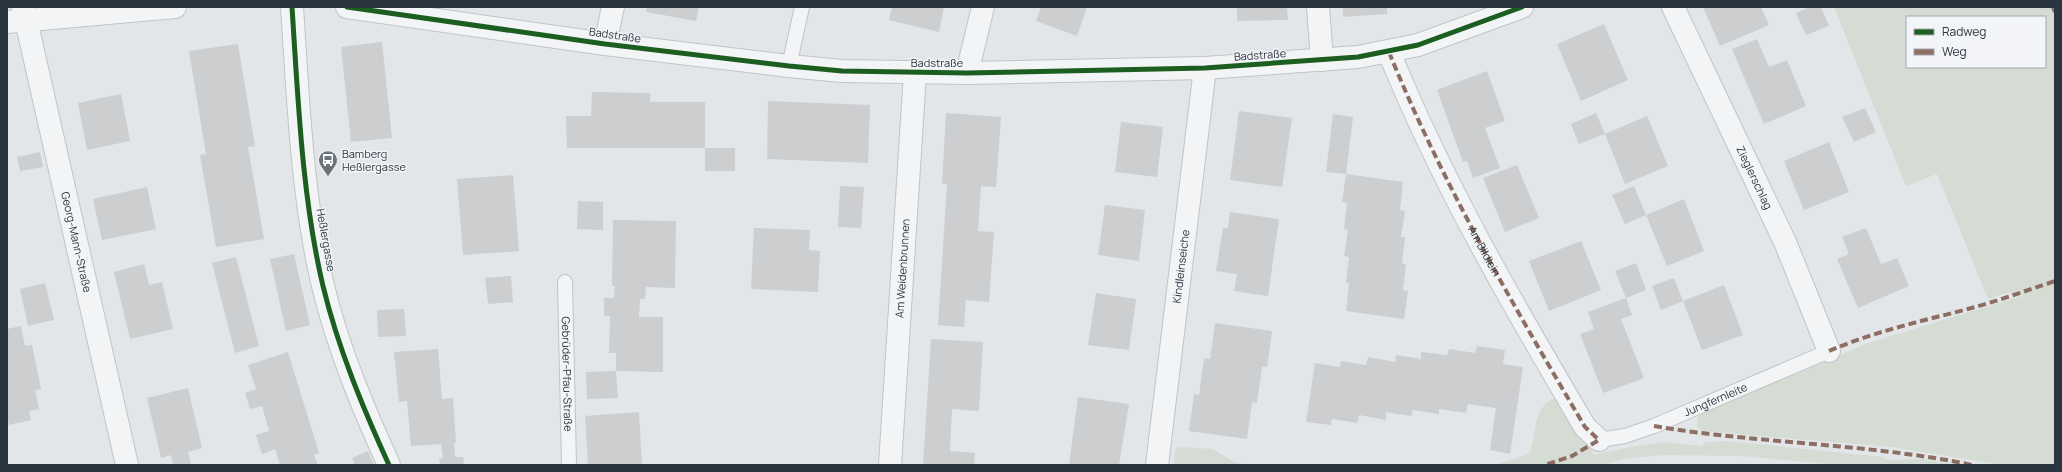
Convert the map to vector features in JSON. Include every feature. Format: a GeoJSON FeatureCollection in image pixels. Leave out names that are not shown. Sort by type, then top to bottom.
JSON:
{"type":"FeatureCollection","features":[{"type":"Feature","properties":{"kind":"street"},"geometry":{"type":"LineString","coordinates":[[19,16],[174,7]]}},
{"type":"Feature","properties":{"kind":"street","name":"Heßlergasse"},"geometry":{"type":"LineString","coordinates":[[292,7],[304,167],[323,286],[343,352],[366,414],[389,465]]}},
{"type":"Feature","properties":{"kind":"street","name":"Badstraße"},"geometry":{"type":"LineString","coordinates":[[347,7],[605,44],[790,66],[842,71],[915,73],[1205,68],[1322,60],[1389,52],[1418,45],[1522,7]]}},
{"type":"Feature","properties":{"kind":"street"},"geometry":{"type":"LineString","coordinates":[[605,44],[613,7]]}},
{"type":"Feature","properties":{"kind":"street"},"geometry":{"type":"LineString","coordinates":[[967,73],[983,7]]}},
{"type":"Feature","properties":{"kind":"street"},"geometry":{"type":"LineString","coordinates":[[1318,7],[1322,60]]}},
{"type":"Feature","properties":{"kind":"street","name":"Zieglerschlag"},"geometry":{"type":"LineString","coordinates":[[1673,7],[1785,242],[1829,351]]}},
{"type":"Feature","properties":{"kind":"street","name":"Georg-Mann-Straße"},"geometry":{"type":"LineString","coordinates":[[19,16],[127,465]]}},
{"type":"Feature","properties":{"kind":"street","name":"Am Bildlein"},"geometry":{"type":"LineString","coordinates":[[1389,52],[1412,109],[1494,269],[1585,427],[1599,440]]}},
{"type":"Feature","properties":{"kind":"street","name":"Kindleinseiche"},"geometry":{"type":"LineString","coordinates":[[1157,465],[1205,68]]}},
{"type":"Feature","properties":{"kind":"street","name":"Am Weidenbrunnen"},"geometry":{"type":"LineString","coordinates":[[890,465],[915,73]]}},
{"type":"Feature","properties":{"kind":"lane"},"geometry":{"type":"LineString","coordinates":[[790,66],[802,7]]}},
{"type":"Feature","properties":{"kind":"lane","name":"Gebrüder-Pfau-Straße"},"geometry":{"type":"LineString","coordinates":[[565,282],[569,465]]}},
{"type":"Feature","properties":{"kind":"lane","name":"Jungfernleite"},"geometry":{"type":"LineString","coordinates":[[1599,440],[1625,436],[1654,426],[1829,351]]}},
{"type":"Feature","properties":{"kind":"shaded area"},"geometry":{"type":"Polygon","coordinates":[[[1834,7],[2055,7],[2055,465],[2002,465],[1892,447],[1701,431],[1697,425],[1698,417],[1709,410],[1868,343],[2025,295],[2005,293],[1988,299],[1937,174],[1906,186],[1834,7]]]}},
{"type":"Feature","properties":{"kind":"shaded area"},"geometry":{"type":"Polygon","coordinates":[[[1555,398],[1562,400],[1590,443],[1593,455],[1663,442],[1701,446],[1706,442],[1727,441],[1883,457],[1887,460],[1923,459],[1955,465],[1837,465],[1742,456],[1663,455],[1624,459],[1602,465],[1487,465],[1498,464],[1529,454],[1532,447],[1536,422],[1542,408],[1547,402],[1555,398]]]}},
{"type":"Feature","properties":{"kind":"shaded area"},"geometry":{"type":"Polygon","coordinates":[[[1180,447],[1213,449],[1232,461],[1243,464],[1328,465],[1174,465],[1175,450],[1180,447]]]}},
{"type":"Feature","properties":{"kind":"building"},"geometry":{"type":"Polygon","coordinates":[[[647,7],[699,7],[696,21],[646,12],[647,7]]]}},
{"type":"Feature","properties":{"kind":"building"},"geometry":{"type":"Polygon","coordinates":[[[892,7],[944,7],[939,32],[889,20],[892,7]]]}},
{"type":"Feature","properties":{"kind":"building"},"geometry":{"type":"Polygon","coordinates":[[[1041,7],[1087,7],[1077,36],[1036,21],[1041,7]]]}},
{"type":"Feature","properties":{"kind":"building"},"geometry":{"type":"Polygon","coordinates":[[[1237,7],[1287,7],[1288,20],[1237,21],[1237,7]]]}},
{"type":"Feature","properties":{"kind":"building"},"geometry":{"type":"Polygon","coordinates":[[[1343,7],[1387,7],[1387,14],[1343,17],[1343,7]]]}},
{"type":"Feature","properties":{"kind":"building"},"geometry":{"type":"Polygon","coordinates":[[[1703,7],[1761,7],[1769,25],[1720,46],[1703,7]]]}},
{"type":"Feature","properties":{"kind":"building"},"geometry":{"type":"Polygon","coordinates":[[[1810,7],[1821,7],[1829,26],[1806,35],[1796,13],[1810,7]]]}},
{"type":"Feature","properties":{"kind":"building"},"geometry":{"type":"Polygon","coordinates":[[[1604,24],[1628,80],[1581,101],[1557,44],[1604,24]]]}},
{"type":"Feature","properties":{"kind":"building"},"geometry":{"type":"Polygon","coordinates":[[[1757,39],[1769,67],[1787,60],[1806,106],[1764,124],[1732,49],[1757,39]]]}},
{"type":"Feature","properties":{"kind":"building"},"geometry":{"type":"Polygon","coordinates":[[[382,42],[392,138],[351,142],[341,47],[382,42]]]}},
{"type":"Feature","properties":{"kind":"building"},"geometry":{"type":"Polygon","coordinates":[[[238,44],[255,146],[248,147],[264,239],[216,247],[200,155],[206,154],[189,51],[238,44]]]}},
{"type":"Feature","properties":{"kind":"building"},"geometry":{"type":"Polygon","coordinates":[[[1487,71],[1505,121],[1485,128],[1500,168],[1473,178],[1467,161],[1463,162],[1437,90],[1487,71]]]}},
{"type":"Feature","properties":{"kind":"building"},"geometry":{"type":"Polygon","coordinates":[[[592,92],[650,93],[650,102],[705,102],[705,148],[567,148],[566,116],[591,116],[592,92]]]}},
{"type":"Feature","properties":{"kind":"building"},"geometry":{"type":"Polygon","coordinates":[[[121,94],[130,141],[87,150],[78,103],[121,94]]]}},
{"type":"Feature","properties":{"kind":"building"},"geometry":{"type":"Polygon","coordinates":[[[768,101],[870,105],[868,163],[767,159],[768,101]]]}},
{"type":"Feature","properties":{"kind":"building"},"geometry":{"type":"Polygon","coordinates":[[[1865,108],[1876,132],[1854,142],[1842,117],[1865,108]]]}},
{"type":"Feature","properties":{"kind":"building"},"geometry":{"type":"Polygon","coordinates":[[[1239,111],[1292,118],[1282,187],[1230,180],[1239,111]]]}},
{"type":"Feature","properties":{"kind":"building"},"geometry":{"type":"Polygon","coordinates":[[[946,113],[1001,117],[996,187],[981,186],[978,231],[994,232],[989,302],[966,300],[964,327],[938,325],[947,184],[942,184],[946,113]]]}},
{"type":"Feature","properties":{"kind":"building"},"geometry":{"type":"Polygon","coordinates":[[[1596,113],[1605,134],[1579,144],[1571,124],[1596,113]]]}},
{"type":"Feature","properties":{"kind":"building"},"geometry":{"type":"Polygon","coordinates":[[[1333,114],[1353,117],[1346,174],[1326,172],[1333,114]]]}},
{"type":"Feature","properties":{"kind":"building"},"geometry":{"type":"Polygon","coordinates":[[[1647,116],[1668,166],[1625,184],[1605,134],[1647,116]]]}},
{"type":"Feature","properties":{"kind":"building"},"geometry":{"type":"Polygon","coordinates":[[[1121,122],[1163,127],[1157,177],[1115,172],[1121,122]]]}},
{"type":"Feature","properties":{"kind":"building"},"geometry":{"type":"Polygon","coordinates":[[[1829,142],[1849,192],[1804,210],[1784,161],[1829,142]]]}},
{"type":"Feature","properties":{"kind":"building"},"geometry":{"type":"Polygon","coordinates":[[[705,148],[735,148],[735,171],[705,171],[705,148]]]}},
{"type":"Feature","properties":{"kind":"building"},"geometry":{"type":"Polygon","coordinates":[[[40,152],[43,167],[20,171],[17,157],[40,152]]]}},
{"type":"Feature","properties":{"kind":"building"},"geometry":{"type":"Polygon","coordinates":[[[1517,165],[1539,218],[1505,232],[1483,178],[1517,165]]]}},
{"type":"Feature","properties":{"kind":"building"},"geometry":{"type":"Polygon","coordinates":[[[1346,174],[1403,182],[1400,210],[1405,211],[1401,237],[1405,237],[1402,264],[1406,264],[1403,290],[1408,291],[1404,319],[1346,311],[1349,283],[1346,283],[1349,257],[1344,256],[1348,230],[1344,229],[1347,203],[1342,202],[1346,174]]]}},
{"type":"Feature","properties":{"kind":"building"},"geometry":{"type":"Polygon","coordinates":[[[513,175],[519,251],[463,255],[457,179],[513,175]]]}},
{"type":"Feature","properties":{"kind":"building"},"geometry":{"type":"Polygon","coordinates":[[[840,186],[864,187],[861,228],[838,227],[840,186]]]}},
{"type":"Feature","properties":{"kind":"building"},"geometry":{"type":"Polygon","coordinates":[[[1634,186],[1646,215],[1625,224],[1612,195],[1634,186]]]}},
{"type":"Feature","properties":{"kind":"building"},"geometry":{"type":"Polygon","coordinates":[[[147,187],[156,229],[102,240],[93,199],[147,187]]]}},
{"type":"Feature","properties":{"kind":"building"},"geometry":{"type":"Polygon","coordinates":[[[1684,199],[1704,251],[1667,266],[1646,215],[1684,199]]]}},
{"type":"Feature","properties":{"kind":"building"},"geometry":{"type":"Polygon","coordinates":[[[578,201],[603,202],[603,230],[577,229],[578,201]]]}},
{"type":"Feature","properties":{"kind":"building"},"geometry":{"type":"Polygon","coordinates":[[[1105,205],[1145,210],[1139,261],[1098,255],[1105,205]]]}},
{"type":"Feature","properties":{"kind":"building"},"geometry":{"type":"Polygon","coordinates":[[[1230,212],[1279,219],[1268,296],[1234,291],[1237,274],[1216,271],[1223,228],[1228,228],[1230,212]]]}},
{"type":"Feature","properties":{"kind":"building"},"geometry":{"type":"Polygon","coordinates":[[[613,220],[676,221],[675,288],[646,287],[645,299],[640,299],[639,317],[663,317],[663,372],[616,371],[616,353],[609,353],[610,316],[604,316],[604,298],[614,298],[615,286],[612,286],[613,220]]]}},
{"type":"Feature","properties":{"kind":"building"},"geometry":{"type":"Polygon","coordinates":[[[754,228],[810,230],[809,250],[820,251],[818,292],[751,289],[754,228]]]}},
{"type":"Feature","properties":{"kind":"building"},"geometry":{"type":"Polygon","coordinates":[[[1866,228],[1881,264],[1897,258],[1909,286],[1858,308],[1837,259],[1849,254],[1842,237],[1866,228]]]}},
{"type":"Feature","properties":{"kind":"building"},"geometry":{"type":"Polygon","coordinates":[[[1581,241],[1601,290],[1549,311],[1529,261],[1581,241]]]}},
{"type":"Feature","properties":{"kind":"building"},"geometry":{"type":"Polygon","coordinates":[[[294,254],[310,325],[286,331],[270,259],[294,254]]]}},
{"type":"Feature","properties":{"kind":"building"},"geometry":{"type":"Polygon","coordinates":[[[236,257],[259,346],[235,353],[212,263],[236,257]]]}},
{"type":"Feature","properties":{"kind":"building"},"geometry":{"type":"Polygon","coordinates":[[[1636,263],[1646,290],[1626,298],[1615,271],[1636,263]]]}},
{"type":"Feature","properties":{"kind":"building"},"geometry":{"type":"Polygon","coordinates":[[[144,264],[149,285],[162,282],[173,329],[130,339],[114,272],[144,264]]]}},
{"type":"Feature","properties":{"kind":"building"},"geometry":{"type":"Polygon","coordinates":[[[511,276],[513,302],[488,304],[485,278],[511,276]]]}},
{"type":"Feature","properties":{"kind":"building"},"geometry":{"type":"Polygon","coordinates":[[[1674,278],[1683,301],[1661,310],[1652,286],[1674,278]]]}},
{"type":"Feature","properties":{"kind":"building"},"geometry":{"type":"Polygon","coordinates":[[[45,283],[54,320],[28,326],[20,289],[45,283]]]}},
{"type":"Feature","properties":{"kind":"building"},"geometry":{"type":"Polygon","coordinates":[[[1724,285],[1743,335],[1702,350],[1683,301],[1724,285]]]}},
{"type":"Feature","properties":{"kind":"building"},"geometry":{"type":"Polygon","coordinates":[[[1096,293],[1136,299],[1129,350],[1088,345],[1096,293]]]}},
{"type":"Feature","properties":{"kind":"building"},"geometry":{"type":"Polygon","coordinates":[[[1626,298],[1632,315],[1621,319],[1644,378],[1603,393],[1580,334],[1594,329],[1588,312],[1626,298]]]}},
{"type":"Feature","properties":{"kind":"building"},"geometry":{"type":"Polygon","coordinates":[[[404,309],[406,336],[378,337],[377,310],[404,309]]]}},
{"type":"Feature","properties":{"kind":"building"},"geometry":{"type":"Polygon","coordinates":[[[1215,323],[1272,331],[1267,367],[1262,367],[1257,403],[1252,402],[1247,439],[1189,431],[1194,394],[1199,395],[1204,358],[1210,359],[1215,323]]]}},
{"type":"Feature","properties":{"kind":"building"},"geometry":{"type":"Polygon","coordinates":[[[21,326],[25,346],[32,345],[41,389],[35,390],[39,409],[29,411],[31,420],[9,425],[7,415],[7,329],[21,326]]]}},
{"type":"Feature","properties":{"kind":"building"},"geometry":{"type":"Polygon","coordinates":[[[931,339],[983,342],[979,411],[952,409],[950,451],[975,453],[974,465],[923,465],[931,339]]]}},
{"type":"Feature","properties":{"kind":"building"},"geometry":{"type":"Polygon","coordinates":[[[1477,346],[1505,350],[1503,364],[1523,367],[1510,454],[1490,450],[1496,408],[1468,404],[1466,413],[1439,409],[1439,414],[1413,410],[1411,416],[1386,412],[1386,420],[1359,415],[1357,423],[1332,419],[1331,425],[1306,422],[1315,363],[1340,367],[1341,361],[1366,365],[1368,357],[1395,362],[1396,355],[1421,359],[1421,352],[1447,355],[1449,349],[1475,353],[1477,346]]]}},
{"type":"Feature","properties":{"kind":"building"},"geometry":{"type":"Polygon","coordinates":[[[438,349],[442,399],[453,398],[456,443],[454,443],[455,457],[463,457],[464,465],[440,465],[439,459],[443,458],[441,444],[411,446],[407,401],[399,402],[394,352],[438,349]]]}},
{"type":"Feature","properties":{"kind":"building"},"geometry":{"type":"Polygon","coordinates":[[[288,352],[319,453],[314,455],[318,465],[280,465],[275,449],[262,454],[256,435],[269,431],[262,406],[250,409],[245,393],[256,389],[248,365],[288,352]]]}},
{"type":"Feature","properties":{"kind":"building"},"geometry":{"type":"Polygon","coordinates":[[[616,371],[618,398],[587,399],[586,372],[616,371]]]}},
{"type":"Feature","properties":{"kind":"building"},"geometry":{"type":"Polygon","coordinates":[[[188,388],[202,448],[188,452],[191,465],[173,465],[171,455],[161,458],[147,398],[188,388]]]}},
{"type":"Feature","properties":{"kind":"building"},"geometry":{"type":"Polygon","coordinates":[[[1078,397],[1129,404],[1119,465],[1069,465],[1078,397]]]}},
{"type":"Feature","properties":{"kind":"building"},"geometry":{"type":"Polygon","coordinates":[[[639,412],[642,465],[588,465],[585,416],[639,412]]]}},
{"type":"Feature","properties":{"kind":"building"},"geometry":{"type":"Polygon","coordinates":[[[368,451],[374,465],[355,465],[352,458],[368,451]]]}},
{"type":"Feature","properties":{"kind":"marked path"},"geometry":{"type":"LineString","coordinates":[[2053,7],[2055,12]]}},
{"type":"Feature","properties":{"kind":"marked path"},"geometry":{"type":"LineString","coordinates":[[1389,52],[1432,149],[1480,243],[1531,335],[1585,427],[1599,440],[1572,456],[1545,465]]}},
{"type":"Feature","properties":{"kind":"marked path"},"geometry":{"type":"LineString","coordinates":[[1829,351],[1879,333],[1987,304],[2055,281]]}},
{"type":"Feature","properties":{"kind":"marked path"},"geometry":{"type":"LineString","coordinates":[[1654,426],[1733,437],[1893,452],[1972,465]]}},
{"type":"Feature","properties":{"kind":"cycle path"},"geometry":{"type":"LineString","coordinates":[[292,7],[302,148],[310,218],[323,286],[344,355],[361,400],[389,465]]}},
{"type":"Feature","properties":{"kind":"cycle path"},"geometry":{"type":"LineString","coordinates":[[347,7],[605,44],[789,66],[842,71],[967,73],[1205,68],[1358,57],[1418,45],[1522,7]]}},
{"type":"Feature","properties":{"kind":"place","name":"Bamberg Heßlergasse"},"geometry":{"type":"Point","coordinates":[328,177]}}]}
